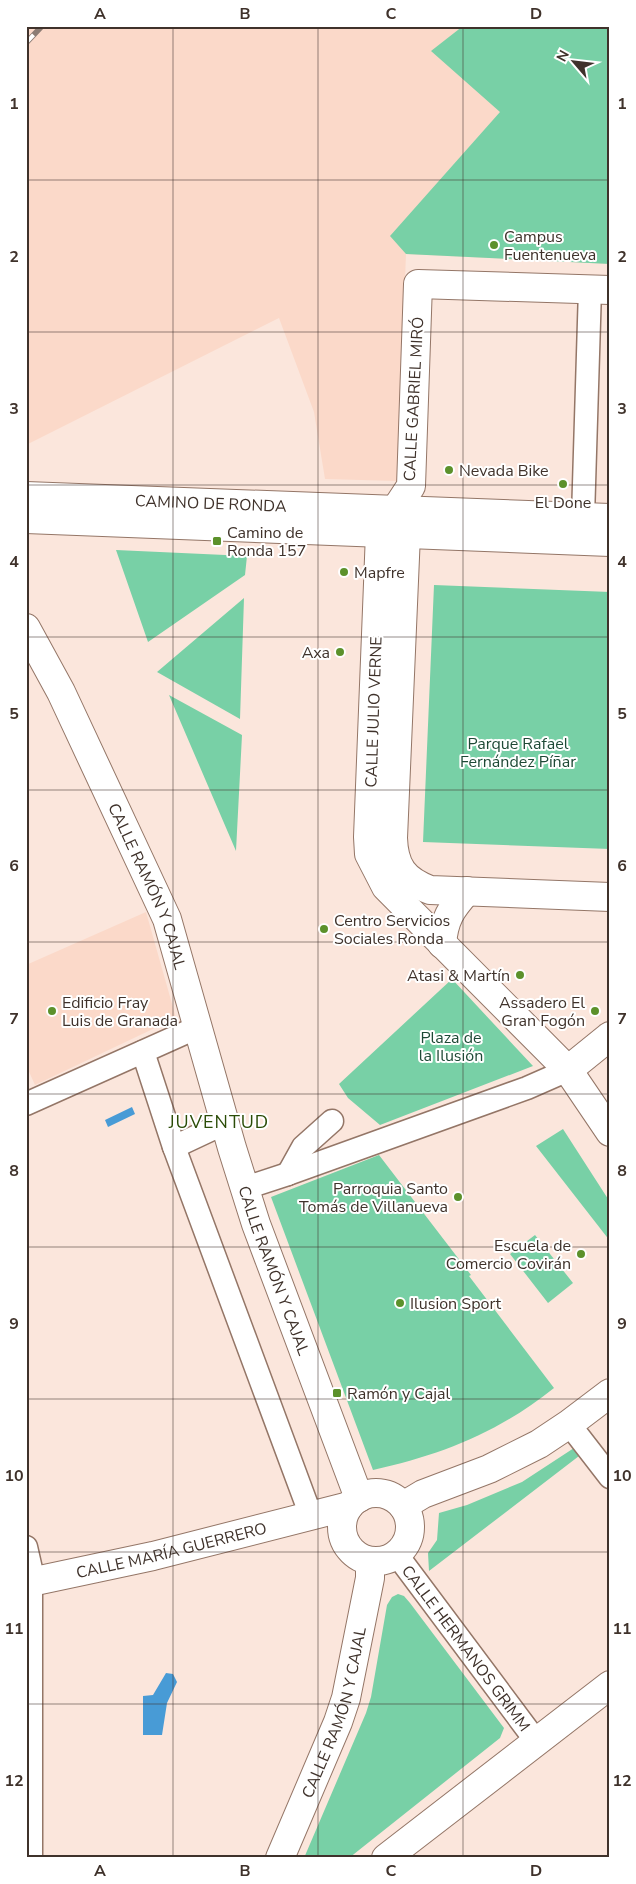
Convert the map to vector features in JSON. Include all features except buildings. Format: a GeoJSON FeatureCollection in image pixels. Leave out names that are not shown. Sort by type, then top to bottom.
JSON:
{"type":"FeatureCollection","features":[{"type":"Feature","properties":{"kind":"main road","name":"CALLE GABRIEL MIRÓ"},"geometry":{"type":"LineString","coordinates":[[394,526],[411,486],[418,284],[600,289]]}},
{"type":"Feature","properties":{"kind":"main road","name":"CAMINO DE RONDA"},"geometry":{"type":"LineString","coordinates":[[26,496],[610,542]]}},
{"type":"Feature","properties":{"kind":"main road","name":"CAMINO DE RONDA"},"geometry":{"type":"LineString","coordinates":[[26,519],[394,526],[583,517],[610,518]]}},
{"type":"Feature","properties":{"kind":"main road","name":"CALLE JULIO VERNE"},"geometry":{"type":"LineString","coordinates":[[394,526],[394,854],[400,869],[414,884],[430,890],[467,891]]}},
{"type":"Feature","properties":{"kind":"main road","name":"CALLE JULIO VERNE"},"geometry":{"type":"LineString","coordinates":[[394,526],[368,837],[369,854],[386,887],[442,944]]}},
{"type":"Feature","properties":{"kind":"main road","name":"CALLE RAMÓN Y CAJAL"},"geometry":{"type":"LineString","coordinates":[[26,628],[61,692],[167,919],[256,1224],[350,1512]]}},
{"type":"Feature","properties":{"kind":"main road"},"geometry":{"type":"LineString","coordinates":[[610,897],[467,891],[447,918],[442,944],[568,1070],[610,1132]]}},
{"type":"Feature","properties":{"kind":"main road"},"geometry":{"type":"LineString","coordinates":[[568,1070],[610,1036]]}},
{"type":"Feature","properties":{"kind":"main road"},"geometry":{"type":"LineString","coordinates":[[403,1506],[423,1494],[489,1468],[539,1444],[610,1393]]}},
{"type":"Feature","properties":{"kind":"main road"},"geometry":{"type":"LineString","coordinates":[[367,1494],[387,1494],[403,1506],[409,1518],[410,1532],[406,1544],[396,1555],[380,1562],[360,1558],[351,1551],[345,1542],[350,1512],[367,1494]]}},
{"type":"Feature","properties":{"kind":"main road","name":"CALLE MARÍA GUERRERO"},"geometry":{"type":"LineString","coordinates":[[28,1582],[153,1556],[336,1508],[350,1512]]}},
{"type":"Feature","properties":{"kind":"main road","name":"CALLE RAMÓN Y CAJAL"},"geometry":{"type":"LineString","coordinates":[[280,1858],[338,1722],[346,1698],[370,1578],[370,1561]]}},
{"type":"Feature","properties":{"kind":"main road"},"geometry":{"type":"LineString","coordinates":[[386,1858],[610,1685]]}},
{"type":"Feature","properties":{"kind":"street"},"geometry":{"type":"LineString","coordinates":[[583,517],[600,289]]}},
{"type":"Feature","properties":{"kind":"street"},"geometry":{"type":"LineString","coordinates":[[26,1104],[198,1027]]}},
{"type":"Feature","properties":{"kind":"street"},"geometry":{"type":"LineString","coordinates":[[143,1052],[174,1147],[311,1516]]}},
{"type":"Feature","properties":{"kind":"street"},"geometry":{"type":"LineString","coordinates":[[245,1188],[541,1082],[568,1070]]}},
{"type":"Feature","properties":{"kind":"street"},"geometry":{"type":"LineString","coordinates":[[288,1174],[303,1147],[332,1121],[334,1136],[343,1154]]}},
{"type":"Feature","properties":{"kind":"street"},"geometry":{"type":"LineString","coordinates":[[174,1147],[225,1123]]}},
{"type":"Feature","properties":{"kind":"street"},"geometry":{"type":"LineString","coordinates":[[569,1424],[610,1478]]}},
{"type":"Feature","properties":{"kind":"street"},"geometry":{"type":"LineString","coordinates":[[26,1547],[31,1569],[28,1582],[31,1858]]}},
{"type":"Feature","properties":{"kind":"street","name":"CALLE HERMANOS GRIMM"},"geometry":{"type":"LineString","coordinates":[[396,1555],[536,1741]]}},
{"type":"Feature","properties":{"kind":"shaded area"},"geometry":{"type":"Polygon","coordinates":[[[26,26],[610,26],[610,264],[406,254],[397,481],[325,479],[314,412],[279,318],[26,445],[26,26]]]}},
{"type":"Feature","properties":{"kind":"shaded area"},"geometry":{"type":"Polygon","coordinates":[[[146,912],[176,1018],[35,1085],[26,1065],[26,965],[146,912]]]}},
{"type":"Feature","properties":{"kind":"green space","name":"Campus Fuentenueva"},"geometry":{"type":"Polygon","coordinates":[[[463,26],[610,26],[610,264],[406,254],[390,236],[500,112],[431,51],[463,26]]]}},
{"type":"Feature","properties":{"kind":"green space"},"geometry":{"type":"Polygon","coordinates":[[[116,550],[247,556],[245,575],[148,642],[116,550]]]}},
{"type":"Feature","properties":{"kind":"green space","name":"Parque Rafael Fernández Píñar"},"geometry":{"type":"Polygon","coordinates":[[[434,585],[610,592],[610,849],[423,842],[434,585]]]}},
{"type":"Feature","properties":{"kind":"green space"},"geometry":{"type":"Polygon","coordinates":[[[244,598],[240,719],[157,672],[244,598]]]}},
{"type":"Feature","properties":{"kind":"green space"},"geometry":{"type":"Polygon","coordinates":[[[169,695],[242,735],[236,851],[169,695]]]}},
{"type":"Feature","properties":{"kind":"green space","name":"Plaza de la Ilusión"},"geometry":{"type":"Polygon","coordinates":[[[452,979],[533,1066],[380,1125],[348,1098],[339,1084],[452,979]]]}},
{"type":"Feature","properties":{"kind":"green space"},"geometry":{"type":"Polygon","coordinates":[[[563,1129],[610,1202],[610,1241],[536,1146],[563,1129]]]}},
{"type":"Feature","properties":{"kind":"green space","name":"Ilusion Sport"},"geometry":{"type":"Polygon","coordinates":[[[379,1155],[554,1388],[512,1417],[469,1440],[423,1457],[373,1470],[271,1197],[379,1155]]]}},
{"type":"Feature","properties":{"kind":"green space"},"geometry":{"type":"Polygon","coordinates":[[[535,1235],[573,1283],[548,1303],[510,1254],[535,1235]]]}},
{"type":"Feature","properties":{"kind":"green space"},"geometry":{"type":"Polygon","coordinates":[[[574,1448],[579,1456],[429,1571],[428,1553],[437,1540],[439,1513],[467,1505],[522,1482],[574,1448]]]}},
{"type":"Feature","properties":{"kind":"green space"},"geometry":{"type":"Polygon","coordinates":[[[398,1594],[404,1596],[410,1603],[504,1728],[500,1738],[349,1858],[304,1858],[366,1713],[371,1697],[387,1605],[392,1597],[398,1594]]]}},
{"type":"Feature","properties":{"kind":"water"},"geometry":{"type":"Polygon","coordinates":[[[132,1107],[135,1114],[108,1127],[105,1120],[132,1107]]]}},
{"type":"Feature","properties":{"kind":"water"},"geometry":{"type":"Polygon","coordinates":[[[166,1673],[173,1674],[177,1682],[167,1703],[162,1735],[143,1735],[143,1696],[153,1695],[166,1673]]]}},
{"type":"Feature","properties":{"kind":"railway"},"geometry":{"type":"LineString","coordinates":[[26,43],[42,26]]}},
{"type":"Feature","properties":{"kind":"place","name":"Campus Fuentenueva"},"geometry":{"type":"Point","coordinates":[494,245]}},
{"type":"Feature","properties":{"kind":"place","name":"Nevada Bike"},"geometry":{"type":"Point","coordinates":[449,470]}},
{"type":"Feature","properties":{"kind":"place","name":"El Done"},"geometry":{"type":"Point","coordinates":[563,484]}},
{"type":"Feature","properties":{"kind":"place","name":"Camino de Ronda 157"},"geometry":{"type":"Point","coordinates":[217,541]}},
{"type":"Feature","properties":{"kind":"place","name":"Mapfre"},"geometry":{"type":"Point","coordinates":[344,572]}},
{"type":"Feature","properties":{"kind":"place","name":"Axa"},"geometry":{"type":"Point","coordinates":[340,652]}},
{"type":"Feature","properties":{"kind":"place","name":"Centro Servicios Sociales Ronda"},"geometry":{"type":"Point","coordinates":[324,929]}},
{"type":"Feature","properties":{"kind":"place","name":"Atasi & Martín"},"geometry":{"type":"Point","coordinates":[520,975]}},
{"type":"Feature","properties":{"kind":"place","name":"Edificio Fray Luis de Granada"},"geometry":{"type":"Point","coordinates":[52,1011]}},
{"type":"Feature","properties":{"kind":"place","name":"Assadero El Gran Fogón"},"geometry":{"type":"Point","coordinates":[595,1011]}},
{"type":"Feature","properties":{"kind":"place","name":"Parroquia Santo Tomás de Villanueva"},"geometry":{"type":"Point","coordinates":[458,1197]}},
{"type":"Feature","properties":{"kind":"place","name":"Escuela de Comercio Covirán"},"geometry":{"type":"Point","coordinates":[581,1254]}},
{"type":"Feature","properties":{"kind":"place","name":"Ilusion Sport"},"geometry":{"type":"Point","coordinates":[400,1303]}},
{"type":"Feature","properties":{"kind":"place","name":"Ramón y Cajal"},"geometry":{"type":"Point","coordinates":[337,1393]}},
{"type":"Feature","properties":{"kind":"district","name":"JUVENTUD"},"geometry":{"type":"Point","coordinates":[219,1122]}}]}
